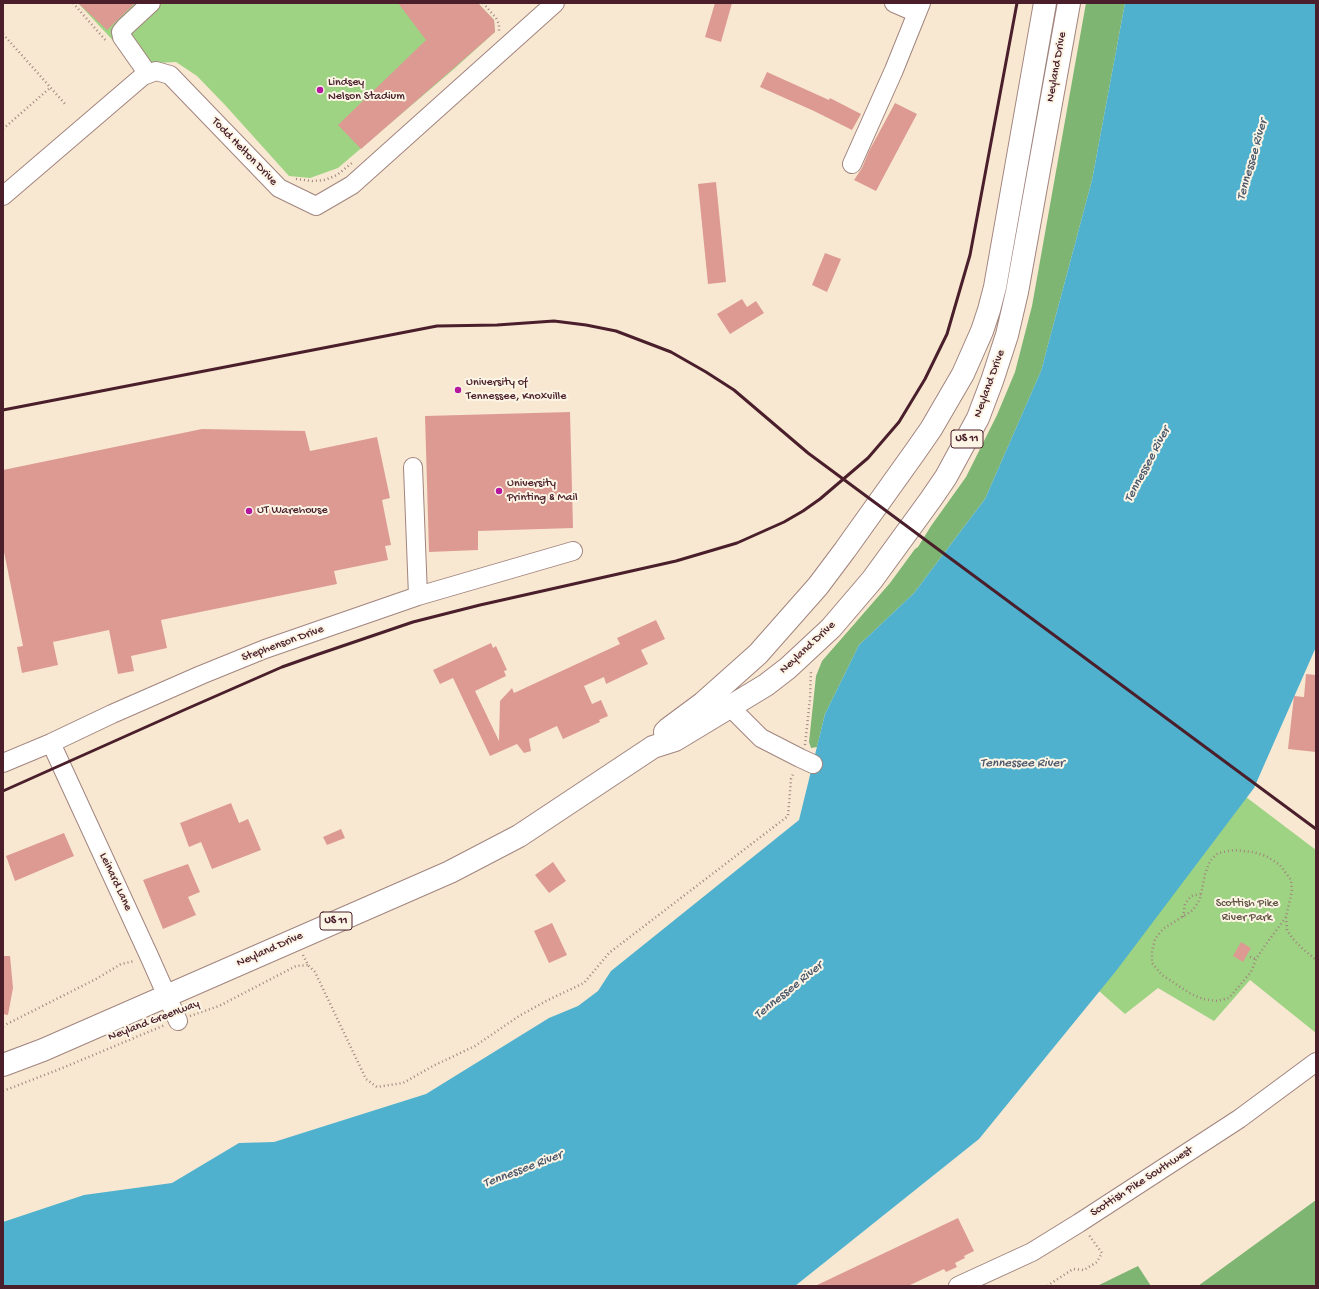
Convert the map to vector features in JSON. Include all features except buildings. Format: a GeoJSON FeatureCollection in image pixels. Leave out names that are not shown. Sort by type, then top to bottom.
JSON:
{"type":"FeatureCollection","features":[{"type":"Feature","properties":{"kind":"main road","name":"Neyland Drive"},"geometry":{"type":"LineString","coordinates":[[653,747],[668,729],[726,684],[758,654],[818,586],[846,550],[931,429],[963,374],[982,331],[995,287],[1045,3]]}},
{"type":"Feature","properties":{"kind":"main road","name":"Neyland Drive"},"geometry":{"type":"LineString","coordinates":[[3,1065],[43,1050],[450,872],[519,836],[653,747],[675,740],[766,685],[788,668],[831,628],[872,580],[932,499],[946,477],[978,418],[1000,358],[1011,319],[1025,250],[1069,3]]}},
{"type":"Feature","properties":{"kind":"street"},"geometry":{"type":"LineString","coordinates":[[3,196],[143,76],[148,74],[122,37],[121,32],[150,3]]}},
{"type":"Feature","properties":{"kind":"street","name":"Todd Helton Drive"},"geometry":{"type":"LineString","coordinates":[[148,74],[156,71],[170,76],[279,188],[316,206],[352,185],[555,3]]}},
{"type":"Feature","properties":{"kind":"street"},"geometry":{"type":"LineString","coordinates":[[852,164],[894,70],[919,8],[894,3]]}},
{"type":"Feature","properties":{"kind":"street"},"geometry":{"type":"LineString","coordinates":[[413,467],[418,596]]}},
{"type":"Feature","properties":{"kind":"street","name":"Stephenson Drive"},"geometry":{"type":"LineString","coordinates":[[3,763],[51,743],[112,714],[201,675],[265,649],[418,596],[573,550]]}},
{"type":"Feature","properties":{"kind":"street"},"geometry":{"type":"LineString","coordinates":[[730,707],[761,738],[813,764]]}},
{"type":"Feature","properties":{"kind":"street","name":"Leinard Lane"},"geometry":{"type":"LineString","coordinates":[[51,743],[178,1021]]}},
{"type":"Feature","properties":{"kind":"street","name":"Scottish Pike Southwest"},"geometry":{"type":"LineString","coordinates":[[958,1286],[1032,1252],[1079,1223],[1239,1119],[1316,1062]]}},
{"type":"Feature","properties":{"kind":"path"},"geometry":{"type":"LineString","coordinates":[[73,3],[109,44]]}},
{"type":"Feature","properties":{"kind":"path"},"geometry":{"type":"LineString","coordinates":[[483,3],[496,18],[499,24],[499,32],[496,37]]}},
{"type":"Feature","properties":{"kind":"path"},"geometry":{"type":"LineString","coordinates":[[3,34],[66,105]]}},
{"type":"Feature","properties":{"kind":"path"},"geometry":{"type":"LineString","coordinates":[[3,129],[51,88]]}},
{"type":"Feature","properties":{"kind":"path"},"geometry":{"type":"LineString","coordinates":[[295,179],[312,181],[325,180],[337,175],[353,162]]}},
{"type":"Feature","properties":{"kind":"path"},"geometry":{"type":"LineString","coordinates":[[1286,917],[1256,959],[1251,972],[1229,998],[1217,1000],[1203,999],[1179,987],[1162,975],[1152,963],[1152,951],[1155,939],[1163,929],[1193,910],[1200,899],[1205,874],[1210,861],[1218,853],[1234,850],[1253,852],[1266,856],[1280,865],[1291,880],[1292,891],[1286,917],[1287,930],[1293,939],[1316,960]]}},
{"type":"Feature","properties":{"kind":"path"},"geometry":{"type":"LineString","coordinates":[[1183,917],[1185,904],[1191,896],[1201,894]]}},
{"type":"Feature","properties":{"kind":"path"},"geometry":{"type":"LineString","coordinates":[[1250,957],[1256,959]]}},
{"type":"Feature","properties":{"kind":"path"},"geometry":{"type":"LineString","coordinates":[[3,1026],[96,980],[121,964],[150,958]]}},
{"type":"Feature","properties":{"kind":"path","name":"Neyland Greenway"},"geometry":{"type":"LineString","coordinates":[[3,1091],[155,1029],[219,1006],[296,966],[308,965]]}},
{"type":"Feature","properties":{"kind":"path"},"geometry":{"type":"LineString","coordinates":[[1047,1286],[1074,1268],[1084,1270],[1097,1262],[1102,1253],[1079,1223]]}},
{"type":"Feature","properties":{"kind":"green space","name":"Lindsey Nelson Stadium"},"geometry":{"type":"Polygon","coordinates":[[[78,3],[478,3],[494,20],[495,32],[338,168],[310,178],[289,176],[197,76],[176,62],[135,64],[78,3]]]}},
{"type":"Feature","properties":{"kind":"green space"},"geometry":{"type":"Polygon","coordinates":[[[1086,3],[1125,3],[1092,180],[1041,371],[985,499],[914,593],[859,645],[825,714],[817,747],[811,748],[809,742],[816,676],[822,661],[890,583],[918,547],[966,477],[997,415],[1015,372],[1032,306],[1086,3]]]}},
{"type":"Feature","properties":{"kind":"green space","name":"Scottish Pike River Park"},"geometry":{"type":"Polygon","coordinates":[[[1246,797],[1316,850],[1316,1033],[1250,980],[1214,1021],[1158,988],[1125,1014],[1099,991],[1246,797]]]}},
{"type":"Feature","properties":{"kind":"green space"},"geometry":{"type":"Polygon","coordinates":[[[1316,1200],[1316,1286],[1198,1286],[1316,1200]]]}},
{"type":"Feature","properties":{"kind":"green space"},"geometry":{"type":"Polygon","coordinates":[[[1138,1266],[1151,1286],[1097,1286],[1138,1266]]]}},
{"type":"Feature","properties":{"kind":"water","name":"Tennessee River"},"geometry":{"type":"Polygon","coordinates":[[[1125,3],[1316,3],[1316,647],[1254,788],[1116,971],[979,1139],[795,1286],[3,1286],[3,1222],[84,1195],[172,1183],[239,1143],[274,1142],[426,1094],[549,1018],[578,1006],[598,991],[611,971],[799,820],[825,714],[859,645],[914,593],[985,499],[1041,371],[1092,180],[1125,3]]]}},
{"type":"Feature","properties":{"kind":"railway"},"geometry":{"type":"LineString","coordinates":[[3,791],[282,667],[413,622],[480,605],[676,561],[737,543],[784,522],[820,499],[868,458],[899,422],[925,379],[947,334],[970,255],[1017,3]]}},
{"type":"Feature","properties":{"kind":"railway"},"geometry":{"type":"LineString","coordinates":[[3,410],[437,326],[497,325],[554,321],[616,331],[671,352],[734,390],[808,453],[1316,829]]}},
{"type":"Feature","properties":{"kind":"place","name":"Lindsey Nelson Stadium"},"geometry":{"type":"Point","coordinates":[320,90]}},
{"type":"Feature","properties":{"kind":"place","name":"University of Tennessee, Knoxville"},"geometry":{"type":"Point","coordinates":[458,390]}},
{"type":"Feature","properties":{"kind":"place","name":"University Printing & Mail"},"geometry":{"type":"Point","coordinates":[499,491]}},
{"type":"Feature","properties":{"kind":"place","name":"UT Warehouse"},"geometry":{"type":"Point","coordinates":[249,511]}}]}
